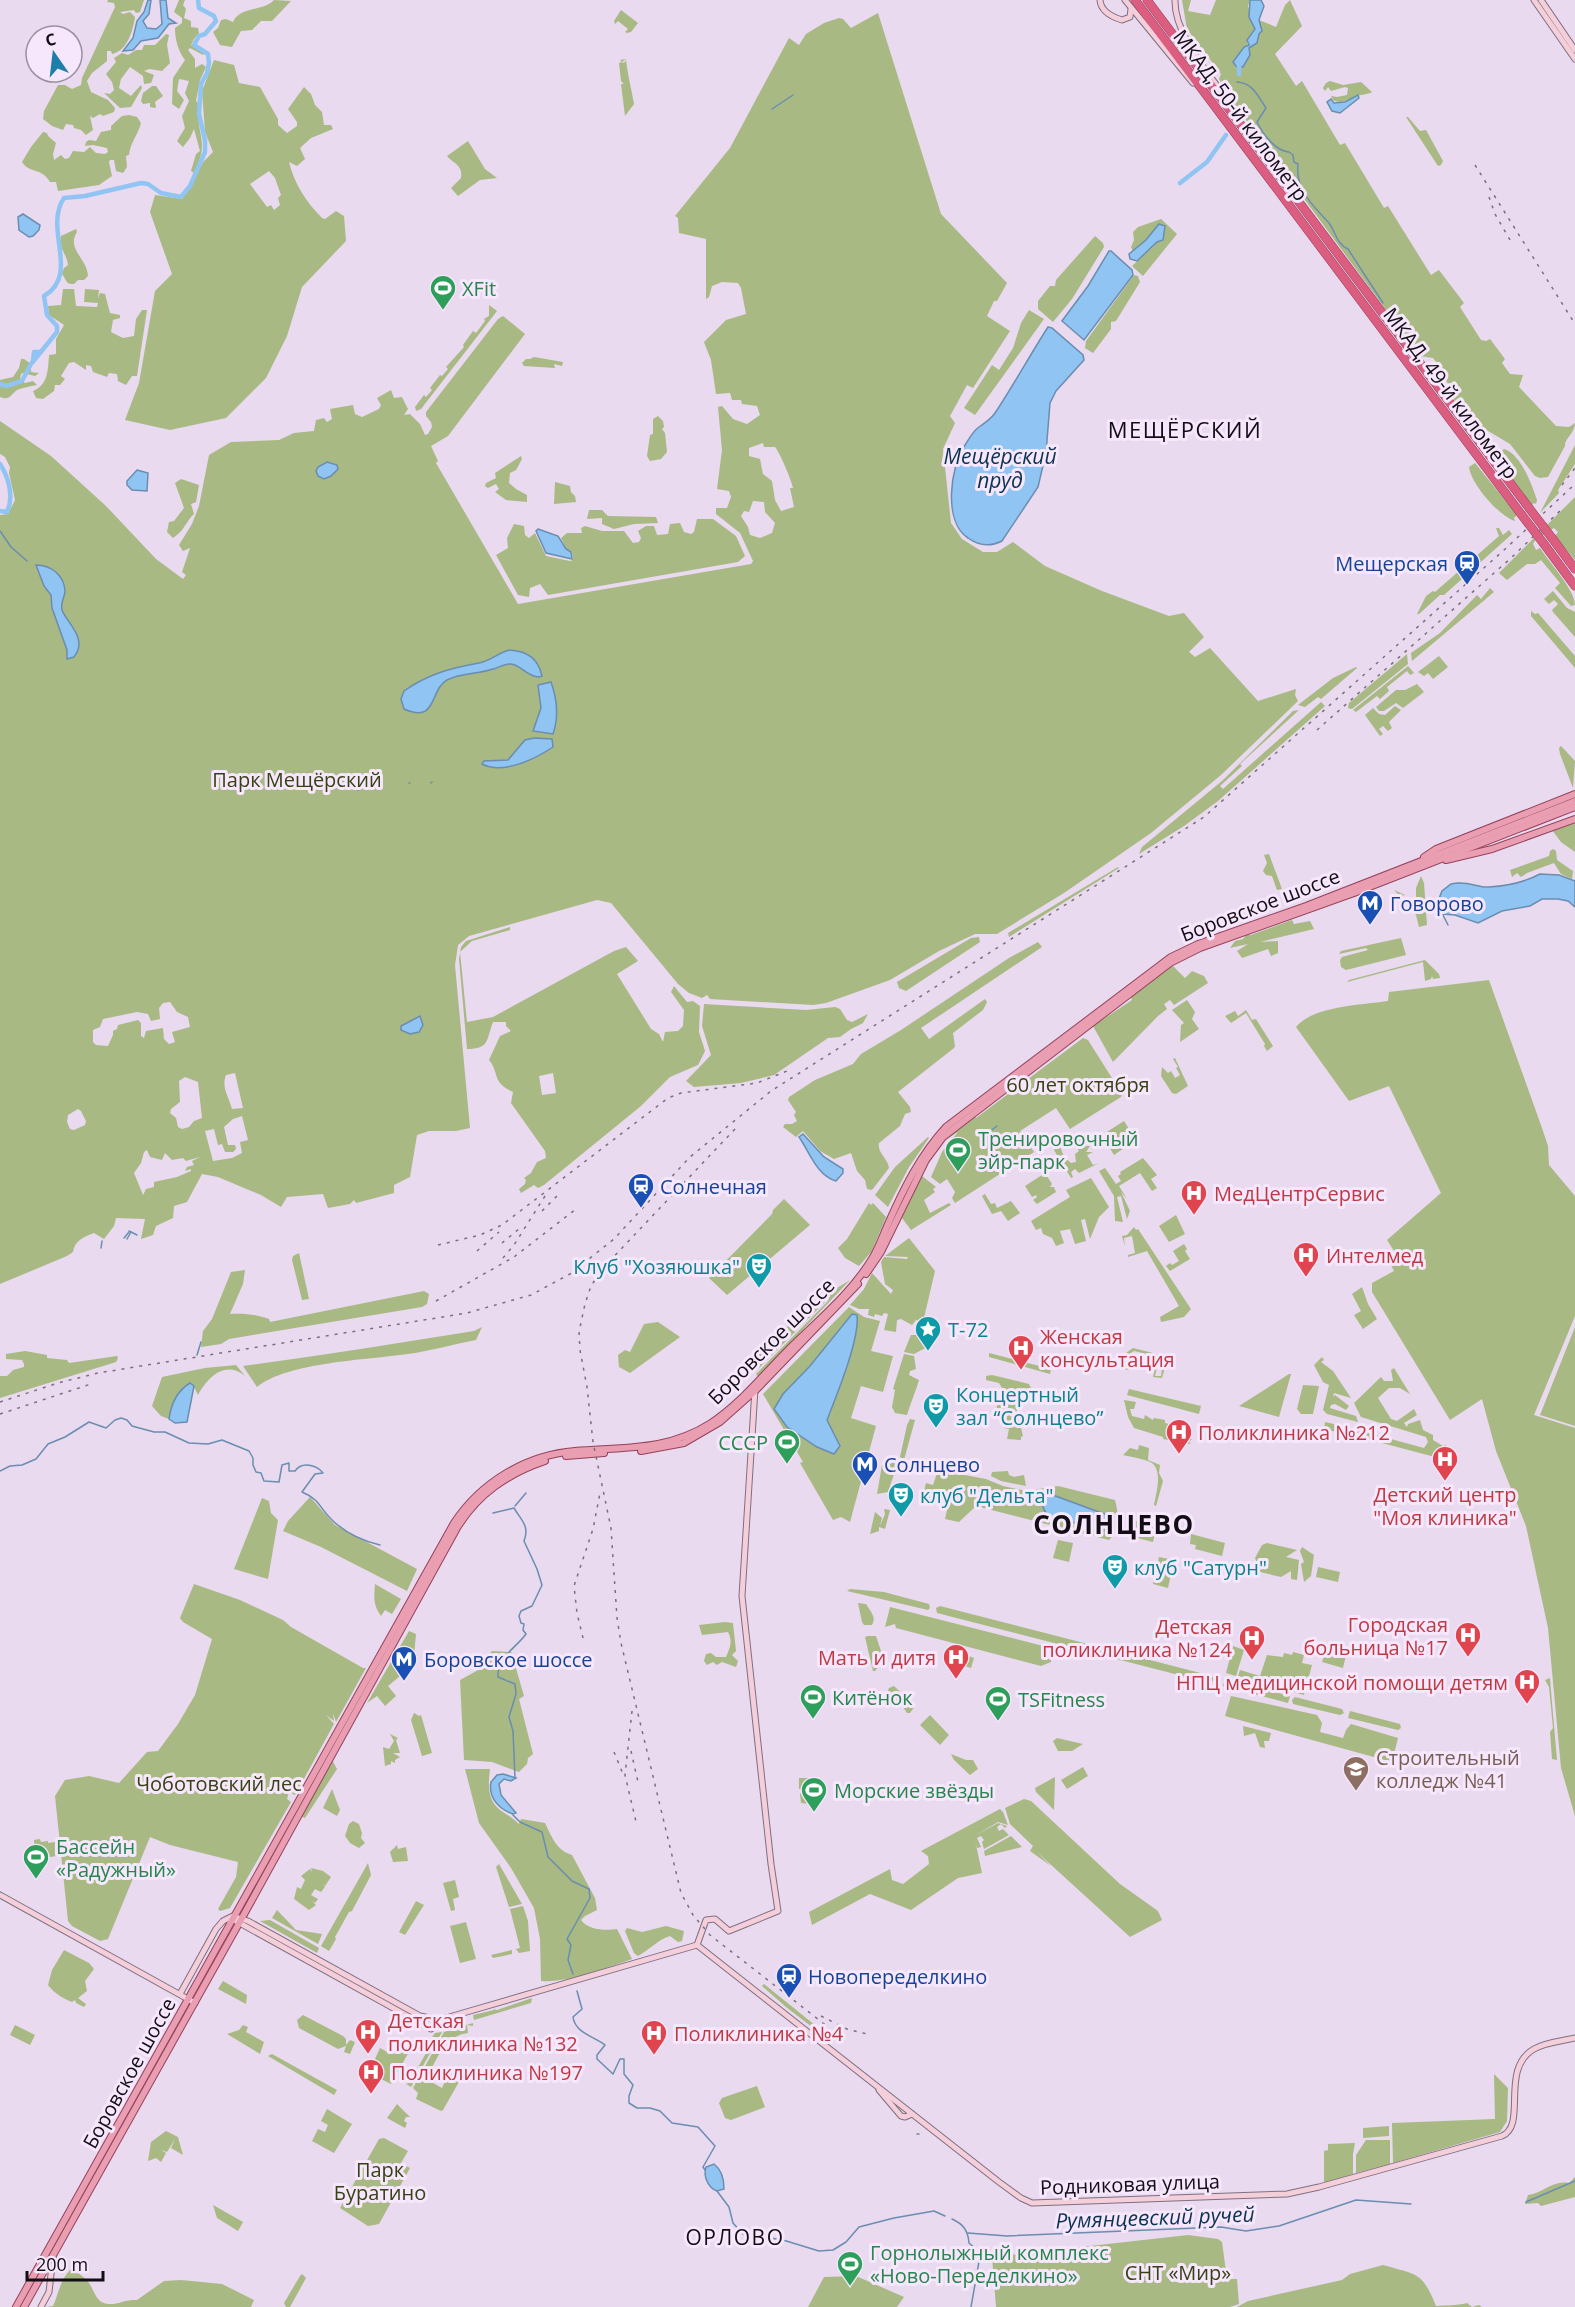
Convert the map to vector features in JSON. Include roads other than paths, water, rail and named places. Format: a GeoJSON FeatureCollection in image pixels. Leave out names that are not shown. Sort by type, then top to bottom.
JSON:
{"type":"FeatureCollection","features":[{"type":"Feature","properties":{"kind":"highway","name":"МКАД, 50-й километр"},"geometry":{"type":"LineString","coordinates":[[1147,0],[1308,214]]}},
{"type":"Feature","properties":{"kind":"highway","name":"МКАД, 50-й километр"},"geometry":{"type":"LineString","coordinates":[[1130,1],[1144,12],[1300,220]]}},
{"type":"Feature","properties":{"kind":"highway","name":"МКАД, 49-й километр"},"geometry":{"type":"LineString","coordinates":[[1308,214],[1575,568]]}},
{"type":"Feature","properties":{"kind":"highway","name":"МКАД, 49-й километр"},"geometry":{"type":"LineString","coordinates":[[1300,220],[1575,586]]}},
{"type":"Feature","properties":{"kind":"main road"},"geometry":{"type":"LineString","coordinates":[[1101,0],[1101,6],[1105,12],[1126,20],[1132,12],[1130,1]]}},
{"type":"Feature","properties":{"kind":"main road"},"geometry":{"type":"LineString","coordinates":[[1175,0],[1176,15],[1181,31],[1226,95],[1253,141]]}},
{"type":"Feature","properties":{"kind":"main road"},"geometry":{"type":"LineString","coordinates":[[1533,0],[1575,59]]}},
{"type":"Feature","properties":{"kind":"main road"},"geometry":{"type":"LineString","coordinates":[[1541,0],[1573,48]]}},
{"type":"Feature","properties":{"kind":"main road"},"geometry":{"type":"LineString","coordinates":[[1130,1],[1169,55],[1218,111]]}},
{"type":"Feature","properties":{"kind":"main road"},"geometry":{"type":"LineString","coordinates":[[1564,572],[1575,591]]}},
{"type":"Feature","properties":{"kind":"main road"},"geometry":{"type":"LineString","coordinates":[[1413,864],[1436,849],[1575,794]]}},
{"type":"Feature","properties":{"kind":"main road","name":"Боровское шоссе"},"geometry":{"type":"LineString","coordinates":[[24,2307],[447,1545],[477,1500],[507,1478],[544,1461],[570,1456],[651,1450],[684,1443],[707,1431],[738,1407],[866,1268],[876,1252],[919,1161],[948,1125],[1153,970],[1181,952],[1575,801]]}},
{"type":"Feature","properties":{"kind":"main road","name":"Боровское шоссе"},"geometry":{"type":"LineString","coordinates":[[238,1919],[454,1523],[471,1501],[505,1474],[535,1460],[575,1451],[651,1446],[688,1436],[723,1414],[755,1388],[871,1269],[926,1160],[954,1126],[1178,958],[1575,807]]}},
{"type":"Feature","properties":{"kind":"main road"},"geometry":{"type":"LineString","coordinates":[[1428,864],[1505,845],[1575,819]]}},
{"type":"Feature","properties":{"kind":"main road"},"geometry":{"type":"LineString","coordinates":[[180,1994],[216,1929],[228,1917],[238,1919],[420,2016],[438,2020],[697,1945],[706,1920],[715,1919],[729,1931],[778,1911],[775,1902],[742,1596],[755,1388]]}},
{"type":"Feature","properties":{"kind":"main road"},"geometry":{"type":"LineString","coordinates":[[738,1407],[749,1404],[755,1411]]}},
{"type":"Feature","properties":{"kind":"main road"},"geometry":{"type":"LineString","coordinates":[[0,1895],[192,2001]]}},
{"type":"Feature","properties":{"kind":"main road"},"geometry":{"type":"LineString","coordinates":[[238,1919],[431,2029],[438,2020]]}},
{"type":"Feature","properties":{"kind":"main road","name":"Родниковая улица"},"geometry":{"type":"LineString","coordinates":[[697,1945],[1021,2198],[1032,2203],[1287,2194],[1320,2187],[1506,2134],[1513,2125],[1515,2081],[1521,2061],[1541,2046],[1575,2038]]}},
{"type":"Feature","properties":{"kind":"main road","name":"Боровское шоссе"},"geometry":{"type":"LineString","coordinates":[[16,2307],[192,2001]]}},
{"type":"Feature","properties":{"kind":"main road"},"geometry":{"type":"LineString","coordinates":[[40,2307],[49,2292],[55,2249]]}},
{"type":"Feature","properties":{"kind":"water"},"geometry":{"type":"Polygon","coordinates":[[[148,0],[151,0],[149,14],[143,21],[147,28],[156,29],[162,24],[160,0],[166,0],[168,18],[176,23],[169,24],[158,38],[141,41],[133,50],[123,51],[133,38],[137,21],[144,12],[148,0]]]}},
{"type":"Feature","properties":{"kind":"water"},"geometry":{"type":"Polygon","coordinates":[[[1250,0],[1261,0],[1264,6],[1259,20],[1262,31],[1257,43],[1249,48],[1250,55],[1243,67],[1236,66],[1233,62],[1244,47],[1249,45],[1247,40],[1255,29],[1249,17],[1250,0]]]}},
{"type":"Feature","properties":{"kind":"water"},"geometry":{"type":"Polygon","coordinates":[[[1358,95],[1359,98],[1340,113],[1332,111],[1327,102],[1331,99],[1334,103],[1345,102],[1358,95]]]}},
{"type":"Feature","properties":{"kind":"water"},"geometry":{"type":"Polygon","coordinates":[[[23,214],[40,225],[39,230],[33,236],[29,237],[19,230],[18,217],[23,214]]]}},
{"type":"Feature","properties":{"kind":"water"},"geometry":{"type":"Polygon","coordinates":[[[1159,224],[1165,226],[1163,240],[1157,242],[1137,261],[1130,259],[1129,254],[1146,240],[1159,224]]]}},
{"type":"Feature","properties":{"kind":"water"},"geometry":{"type":"Polygon","coordinates":[[[1109,251],[1132,270],[1133,275],[1084,340],[1062,321],[1088,286],[1109,251]]]}},
{"type":"Feature","properties":{"kind":"water","name":"Мещёрский пруд"},"geometry":{"type":"Polygon","coordinates":[[[1048,327],[1083,355],[1084,360],[1056,391],[1050,403],[1046,453],[1038,487],[1002,541],[989,545],[976,543],[960,530],[952,507],[953,480],[960,455],[977,429],[995,413],[1048,327]]]}},
{"type":"Feature","properties":{"kind":"water"},"geometry":{"type":"Polygon","coordinates":[[[327,462],[337,465],[338,469],[324,479],[318,476],[316,471],[318,467],[327,462]]]}},
{"type":"Feature","properties":{"kind":"water"},"geometry":{"type":"Polygon","coordinates":[[[137,470],[148,473],[147,491],[132,490],[127,485],[127,481],[137,470]]]}},
{"type":"Feature","properties":{"kind":"water"},"geometry":{"type":"Polygon","coordinates":[[[538,529],[558,536],[566,549],[571,552],[572,559],[546,553],[536,531],[538,529]]]}},
{"type":"Feature","properties":{"kind":"water"},"geometry":{"type":"Polygon","coordinates":[[[36,565],[52,569],[62,580],[65,591],[62,610],[78,637],[78,650],[74,657],[67,659],[67,650],[52,608],[51,595],[44,586],[36,565]]]}},
{"type":"Feature","properties":{"kind":"water"},"geometry":{"type":"Polygon","coordinates":[[[509,650],[521,652],[535,660],[542,676],[534,676],[515,665],[506,664],[488,671],[447,680],[437,691],[432,704],[423,712],[404,709],[401,699],[404,691],[413,685],[440,672],[483,662],[509,650]]]}},
{"type":"Feature","properties":{"kind":"water"},"geometry":{"type":"Polygon","coordinates":[[[551,682],[556,708],[553,734],[533,731],[541,708],[538,685],[551,682]]]}},
{"type":"Feature","properties":{"kind":"water"},"geometry":{"type":"Polygon","coordinates":[[[552,739],[553,747],[528,761],[509,767],[490,767],[482,764],[484,761],[508,760],[525,740],[552,739]]]}},
{"type":"Feature","properties":{"kind":"water"},"geometry":{"type":"Polygon","coordinates":[[[1540,874],[1559,875],[1575,881],[1575,907],[1568,901],[1542,899],[1530,906],[1502,911],[1478,923],[1455,915],[1442,914],[1439,909],[1438,901],[1442,891],[1451,884],[1462,883],[1485,887],[1509,885],[1540,874]]]}},
{"type":"Feature","properties":{"kind":"water"},"geometry":{"type":"Polygon","coordinates":[[[420,1016],[423,1025],[419,1032],[410,1034],[401,1030],[401,1026],[420,1016]]]}},
{"type":"Feature","properties":{"kind":"water"},"geometry":{"type":"Polygon","coordinates":[[[803,1134],[824,1157],[843,1169],[843,1173],[836,1181],[824,1174],[814,1162],[799,1137],[803,1134]]]}},
{"type":"Feature","properties":{"kind":"water"},"geometry":{"type":"Polygon","coordinates":[[[852,1314],[857,1315],[855,1338],[827,1420],[840,1446],[834,1454],[817,1447],[787,1427],[774,1409],[783,1394],[810,1366],[852,1314]]]}},
{"type":"Feature","properties":{"kind":"water"},"geometry":{"type":"Polygon","coordinates":[[[190,1383],[194,1386],[187,1422],[175,1423],[169,1419],[171,1408],[178,1394],[190,1383]]]}},
{"type":"Feature","properties":{"kind":"water"},"geometry":{"type":"Polygon","coordinates":[[[1050,1494],[1107,1515],[1112,1518],[1112,1522],[1105,1530],[1051,1517],[1045,1512],[1043,1506],[1050,1494]]]}},
{"type":"Feature","properties":{"kind":"water"},"geometry":{"type":"Polygon","coordinates":[[[503,1774],[516,1778],[511,1781],[504,1779],[499,1784],[501,1795],[516,1813],[513,1814],[499,1806],[491,1793],[491,1782],[497,1775],[503,1774]]]}},
{"type":"Feature","properties":{"kind":"water"},"geometry":{"type":"Polygon","coordinates":[[[714,2164],[721,2172],[724,2182],[724,2189],[717,2191],[709,2184],[705,2174],[706,2167],[714,2164]]]}},
{"type":"Feature","properties":{"kind":"waterway"},"geometry":{"type":"LineString","coordinates":[[0,384],[6,386],[22,381],[31,364],[57,332],[57,326],[47,315],[44,296],[55,287],[60,276],[57,223],[64,198],[85,196],[141,183],[148,184],[161,193],[181,197],[190,186],[205,152],[205,140],[199,114],[201,84],[209,63],[208,54],[194,45],[199,36],[205,34],[216,21],[214,16],[199,8],[198,0]]}},
{"type":"Feature","properties":{"kind":"waterway"},"geometry":{"type":"LineString","coordinates":[[1239,62],[1239,74]]}},
{"type":"Feature","properties":{"kind":"waterway"},"geometry":{"type":"LineString","coordinates":[[1237,82],[1251,88],[1266,108],[1257,122],[1274,145],[1293,155],[1294,162],[1298,164],[1299,182],[1306,197],[1329,223],[1341,244],[1348,249],[1383,303]]}},
{"type":"Feature","properties":{"kind":"waterway"},"geometry":{"type":"LineString","coordinates":[[772,109],[793,95]]}},
{"type":"Feature","properties":{"kind":"waterway"},"geometry":{"type":"LineString","coordinates":[[1180,183],[1207,162],[1226,135]]}},
{"type":"Feature","properties":{"kind":"waterway"},"geometry":{"type":"LineString","coordinates":[[33,361],[34,352],[41,352]]}},
{"type":"Feature","properties":{"kind":"waterway"},"geometry":{"type":"LineString","coordinates":[[0,464],[6,475],[10,494],[7,512],[0,511]]}},
{"type":"Feature","properties":{"kind":"waterway"},"geometry":{"type":"LineString","coordinates":[[0,531],[11,547],[27,561]]}},
{"type":"Feature","properties":{"kind":"waterway"},"geometry":{"type":"LineString","coordinates":[[1442,913],[1448,925]]}},
{"type":"Feature","properties":{"kind":"waterway"},"geometry":{"type":"LineString","coordinates":[[988,1133],[997,1126]]}},
{"type":"Feature","properties":{"kind":"waterway"},"geometry":{"type":"LineString","coordinates":[[129,1231],[137,1235]]}},
{"type":"Feature","properties":{"kind":"waterway"},"geometry":{"type":"LineString","coordinates":[[124,1238],[129,1232]]}},
{"type":"Feature","properties":{"kind":"waterway"},"geometry":{"type":"LineString","coordinates":[[127,1239],[131,1232]]}},
{"type":"Feature","properties":{"kind":"waterway"},"geometry":{"type":"LineString","coordinates":[[101,1248],[102,1241]]}},
{"type":"Feature","properties":{"kind":"waterway"},"geometry":{"type":"LineString","coordinates":[[197,1355],[201,1342]]}},
{"type":"Feature","properties":{"kind":"waterway"},"geometry":{"type":"LineString","coordinates":[[0,1471],[36,1459],[48,1444],[65,1437],[89,1422],[106,1428],[121,1418],[127,1420],[132,1426],[154,1432],[165,1432],[189,1443],[208,1444],[222,1440],[249,1451],[256,1472],[261,1473],[264,1481],[279,1482],[282,1465],[289,1463],[289,1471],[295,1471],[305,1465],[317,1468],[323,1473],[315,1474],[302,1492],[316,1501],[343,1529],[361,1539],[380,1545]]}},
{"type":"Feature","properties":{"kind":"waterway"},"geometry":{"type":"LineString","coordinates":[[515,1506],[526,1493]]}},
{"type":"Feature","properties":{"kind":"waterway"},"geometry":{"type":"LineString","coordinates":[[493,1513],[514,1508],[525,1527],[524,1541],[542,1585],[532,1606],[521,1611],[519,1616],[526,1634],[504,1658],[498,1677],[515,1684],[516,1694],[509,1717],[513,1731],[515,1778]]}},
{"type":"Feature","properties":{"kind":"waterway"},"geometry":{"type":"LineString","coordinates":[[513,1815],[520,1822],[542,1832],[548,1857],[572,1881],[589,1889],[590,1898],[567,1939],[571,1945],[568,1960],[573,1974]]}},
{"type":"Feature","properties":{"kind":"waterway"},"geometry":{"type":"LineString","coordinates":[[577,1991],[582,2009],[573,2017],[577,2027],[605,2045],[597,2055],[597,2059],[613,2074],[620,2059],[624,2059],[624,2074],[633,2085],[629,2103],[637,2108],[660,2111],[672,2123],[698,2127],[715,2146],[703,2167],[705,2170]]}},
{"type":"Feature","properties":{"kind":"waterway","name":"Румянцевский ручей"},"geometry":{"type":"LineString","coordinates":[[1526,2202],[1575,2181]]}},
{"type":"Feature","properties":{"kind":"waterway"},"geometry":{"type":"LineString","coordinates":[[717,2191],[729,2207],[733,2223],[743,2234],[783,2240],[819,2251],[833,2250],[846,2242],[859,2227],[934,2211],[945,2216]]}},
{"type":"Feature","properties":{"kind":"waterway","name":"Румянцевский ручей"},"geometry":{"type":"LineString","coordinates":[[968,2233],[1007,2236],[1221,2227],[1246,2231],[1279,2226],[1356,2200],[1411,2204]]}},
{"type":"Feature","properties":{"kind":"waterway"},"geometry":{"type":"LineString","coordinates":[[952,2219],[964,2228],[969,2243],[980,2256],[971,2307]]}},
{"type":"Feature","properties":{"kind":"railway"},"geometry":{"type":"LineString","coordinates":[[1475,165],[1575,324]]}},
{"type":"Feature","properties":{"kind":"railway"},"geometry":{"type":"LineString","coordinates":[[1489,197],[1495,214],[1510,240]]}},
{"type":"Feature","properties":{"kind":"railway"},"geometry":{"type":"LineString","coordinates":[[1562,485],[1575,468]]}},
{"type":"Feature","properties":{"kind":"railway"},"geometry":{"type":"LineString","coordinates":[[0,1402],[98,1373],[467,1313],[531,1295],[570,1274],[614,1239],[690,1157],[771,1091],[1204,817],[1575,484]]}},
{"type":"Feature","properties":{"kind":"railway"},"geometry":{"type":"LineString","coordinates":[[1317,730],[1511,558],[1564,507]]}},
{"type":"Feature","properties":{"kind":"railway"},"geometry":{"type":"LineString","coordinates":[[438,1245],[480,1235],[502,1225],[668,1098],[681,1093],[757,1083],[792,1069]]}},
{"type":"Feature","properties":{"kind":"railway"},"geometry":{"type":"LineString","coordinates":[[735,1129],[603,1268],[591,1286],[585,1304],[579,1332],[580,1350],[593,1442],[611,1528],[617,1618],[621,1643],[681,1893],[693,1915],[710,1935],[828,2027]]}},
{"type":"Feature","properties":{"kind":"railway"},"geometry":{"type":"LineString","coordinates":[[542,1211],[558,1195]]}},
{"type":"Feature","properties":{"kind":"railway"},"geometry":{"type":"LineString","coordinates":[[503,1258],[514,1245],[545,1196]]}},
{"type":"Feature","properties":{"kind":"railway"},"geometry":{"type":"LineString","coordinates":[[436,1301],[514,1257],[576,1209]]}},
{"type":"Feature","properties":{"kind":"railway"},"geometry":{"type":"LineString","coordinates":[[502,1243],[520,1228]]}},
{"type":"Feature","properties":{"kind":"railway"},"geometry":{"type":"LineString","coordinates":[[477,1251],[499,1232]]}},
{"type":"Feature","properties":{"kind":"railway"},"geometry":{"type":"LineString","coordinates":[[0,1414],[94,1383]]}},
{"type":"Feature","properties":{"kind":"railway"},"geometry":{"type":"LineString","coordinates":[[583,1638],[574,1586],[593,1529],[600,1493]]}},
{"type":"Feature","properties":{"kind":"railway"},"geometry":{"type":"LineString","coordinates":[[632,1711],[625,1775],[637,1826]]}},
{"type":"Feature","properties":{"kind":"railway"},"geometry":{"type":"LineString","coordinates":[[631,1751],[638,1782]]}},
{"type":"Feature","properties":{"kind":"railway"},"geometry":{"type":"LineString","coordinates":[[614,1752],[623,1774]]}},
{"type":"Feature","properties":{"kind":"railway"},"geometry":{"type":"LineString","coordinates":[[821,2016],[847,2029],[871,2035]]}},
{"type":"Feature","properties":{"kind":"place","name":"XFit"},"geometry":{"type":"Point","coordinates":[443,311]}},
{"type":"Feature","properties":{"kind":"place","name":"Мещерская"},"geometry":{"type":"Point","coordinates":[1467,586]}},
{"type":"Feature","properties":{"kind":"place","name":"Говорово"},"geometry":{"type":"Point","coordinates":[1370,926]}},
{"type":"Feature","properties":{"kind":"place","name":"Тренировочный эйр-парк"},"geometry":{"type":"Point","coordinates":[958,1173]}},
{"type":"Feature","properties":{"kind":"place","name":"Солнечная"},"geometry":{"type":"Point","coordinates":[641,1209]}},
{"type":"Feature","properties":{"kind":"place","name":"МедЦентрСервис"},"geometry":{"type":"Point","coordinates":[1194,1216]}},
{"type":"Feature","properties":{"kind":"place","name":"Интелмед"},"geometry":{"type":"Point","coordinates":[1306,1278]}},
{"type":"Feature","properties":{"kind":"place","name":"Клуб \"Хозяюшка\""},"geometry":{"type":"Point","coordinates":[759,1289]}},
{"type":"Feature","properties":{"kind":"place","name":"Т-72"},"geometry":{"type":"Point","coordinates":[928,1352]}},
{"type":"Feature","properties":{"kind":"place","name":"Женская консультация"},"geometry":{"type":"Point","coordinates":[1021,1371]}},
{"type":"Feature","properties":{"kind":"place","name":"Концертный зал “Солнцево”"},"geometry":{"type":"Point","coordinates":[936,1429]}},
{"type":"Feature","properties":{"kind":"place","name":"Поликлиника №212"},"geometry":{"type":"Point","coordinates":[1179,1455]}},
{"type":"Feature","properties":{"kind":"place","name":"СССР"},"geometry":{"type":"Point","coordinates":[787,1465]}},
{"type":"Feature","properties":{"kind":"place","name":"Детский центр \"Моя клиника\""},"geometry":{"type":"Point","coordinates":[1445,1482]}},
{"type":"Feature","properties":{"kind":"place","name":"Солнцево"},"geometry":{"type":"Point","coordinates":[865,1487]}},
{"type":"Feature","properties":{"kind":"place","name":"клуб \"Дельта\""},"geometry":{"type":"Point","coordinates":[901,1518]}},
{"type":"Feature","properties":{"kind":"place","name":"клуб \"Сатурн\""},"geometry":{"type":"Point","coordinates":[1115,1590]}},
{"type":"Feature","properties":{"kind":"place","name":"Городская больница №17"},"geometry":{"type":"Point","coordinates":[1468,1658]}},
{"type":"Feature","properties":{"kind":"place","name":"Детская поликлиника №124"},"geometry":{"type":"Point","coordinates":[1252,1661]}},
{"type":"Feature","properties":{"kind":"place","name":"Мать и дитя"},"geometry":{"type":"Point","coordinates":[956,1680]}},
{"type":"Feature","properties":{"kind":"place","name":"Боровское шоссе"},"geometry":{"type":"Point","coordinates":[404,1682]}},
{"type":"Feature","properties":{"kind":"place","name":"НПЦ медицинской помощи детям"},"geometry":{"type":"Point","coordinates":[1527,1705]}},
{"type":"Feature","properties":{"kind":"place","name":"Китёнок"},"geometry":{"type":"Point","coordinates":[813,1720]}},
{"type":"Feature","properties":{"kind":"place","name":"TSFitness"},"geometry":{"type":"Point","coordinates":[998,1722]}},
{"type":"Feature","properties":{"kind":"place","name":"Строительный колледж №41"},"geometry":{"type":"Point","coordinates":[1356,1792]}},
{"type":"Feature","properties":{"kind":"place","name":"Морские звёзды"},"geometry":{"type":"Point","coordinates":[814,1813]}},
{"type":"Feature","properties":{"kind":"place","name":"Бассейн «Радужный»"},"geometry":{"type":"Point","coordinates":[36,1880]}},
{"type":"Feature","properties":{"kind":"place","name":"Новопеределкино"},"geometry":{"type":"Point","coordinates":[789,1999]}},
{"type":"Feature","properties":{"kind":"place","name":"Детская поликлиника №132"},"geometry":{"type":"Point","coordinates":[368,2055]}},
{"type":"Feature","properties":{"kind":"place","name":"Поликлиника №4"},"geometry":{"type":"Point","coordinates":[654,2056]}},
{"type":"Feature","properties":{"kind":"place","name":"Поликлиника №197"},"geometry":{"type":"Point","coordinates":[371,2095]}},
{"type":"Feature","properties":{"kind":"place","name":"Горнолыжный комплекс «Ново-Переделкино»"},"geometry":{"type":"Point","coordinates":[850,2287]}},
{"type":"Feature","properties":{"kind":"district","name":"МЕЩЁРСКИЙ"},"geometry":{"type":"Point","coordinates":[1185,429]}},
{"type":"Feature","properties":{"kind":"district","name":"СОЛНЦЕВО"},"geometry":{"type":"Point","coordinates":[1114,1524]}},
{"type":"Feature","properties":{"kind":"district","name":"ОРЛОВО"},"geometry":{"type":"Point","coordinates":[735,2237]}},
{"type":"Feature","properties":{"kind":"park label","name":"Парк Мещёрский"},"geometry":{"type":"Point","coordinates":[297,779]}},
{"type":"Feature","properties":{"kind":"park label","name":"60 лет октября"},"geometry":{"type":"Point","coordinates":[1078,1084]}},
{"type":"Feature","properties":{"kind":"park label","name":"Чоботовский лес"},"geometry":{"type":"Point","coordinates":[219,1783]}},
{"type":"Feature","properties":{"kind":"park label","name":"Парк Буратино"},"geometry":{"type":"Point","coordinates":[380,2180]}},
{"type":"Feature","properties":{"kind":"park label","name":"СНТ «Мир»"},"geometry":{"type":"Point","coordinates":[1178,2272]}}]}
